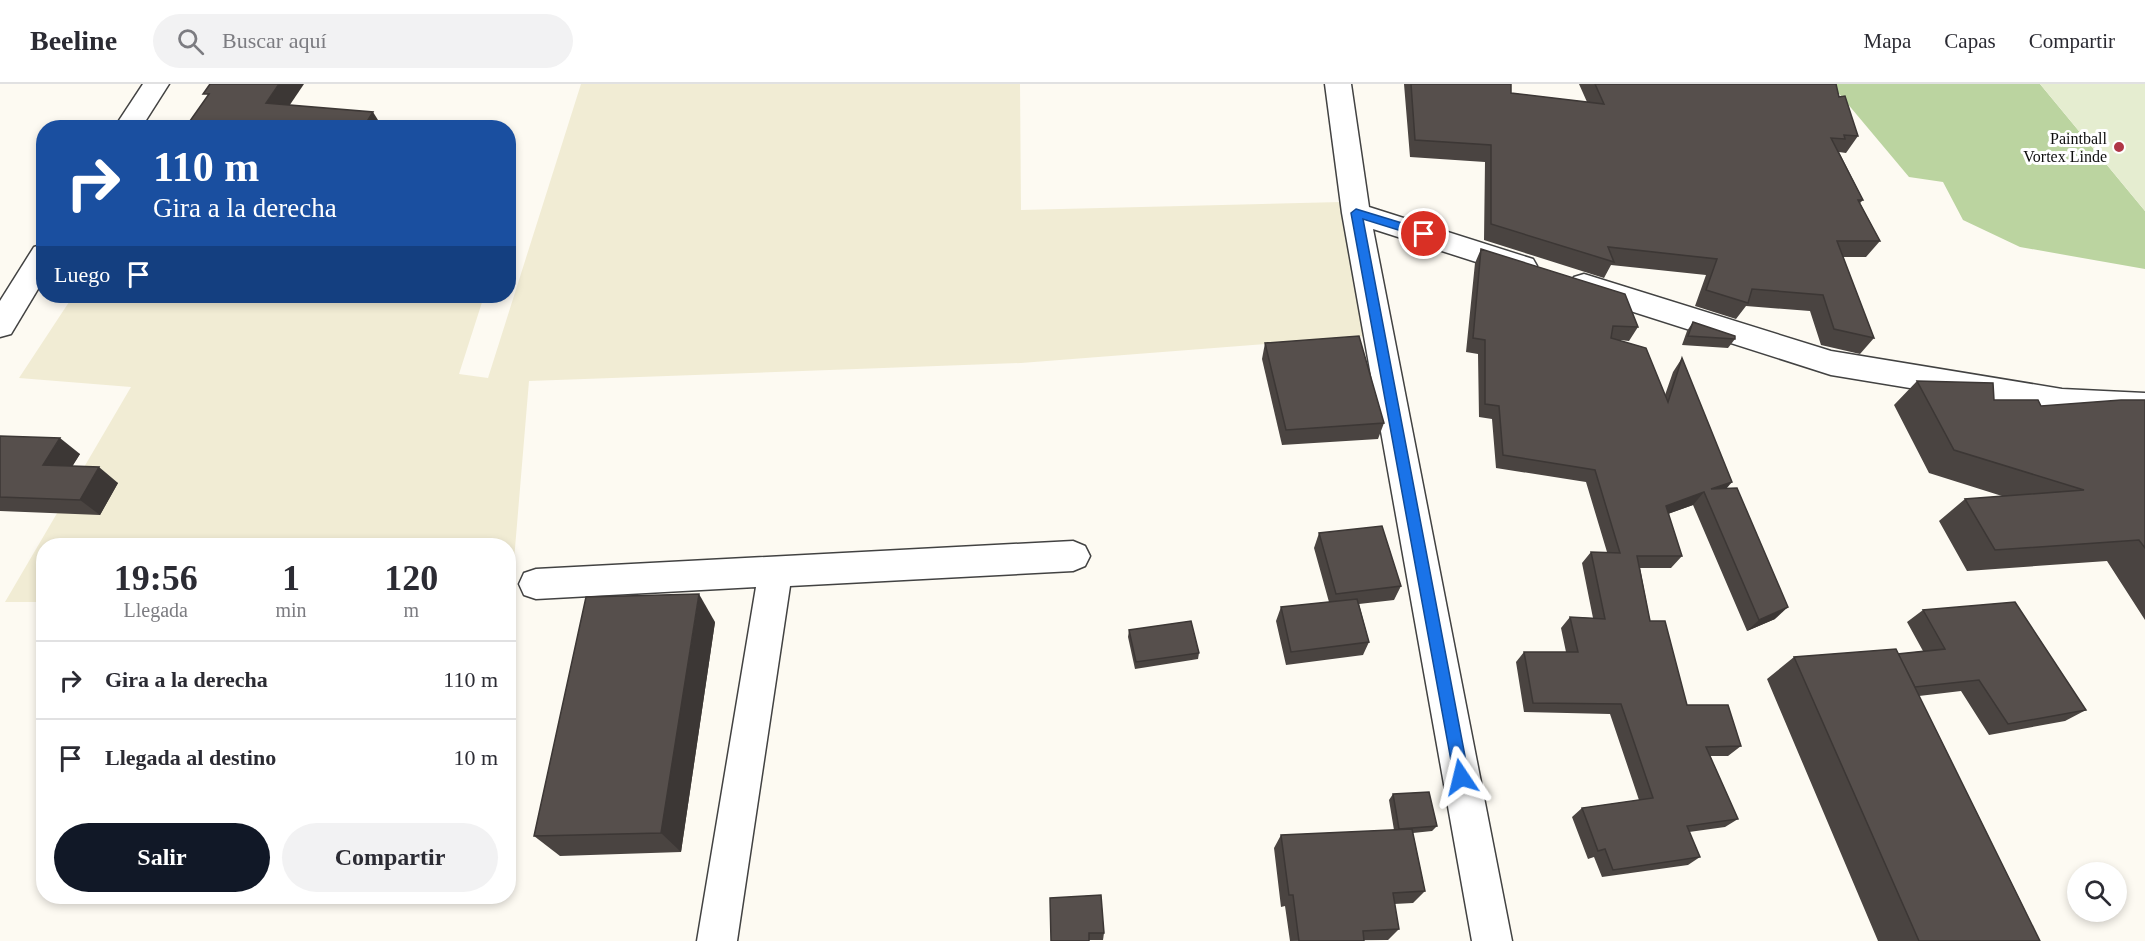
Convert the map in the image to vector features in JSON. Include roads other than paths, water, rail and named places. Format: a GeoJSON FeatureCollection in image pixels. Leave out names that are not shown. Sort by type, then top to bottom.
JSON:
{"type":"FeatureCollection","features":[{"type":"Feature","properties":{"kind":"street"},"geometry":{"type":"LineString","coordinates":[[133,120],[156,84]]}},
{"type":"Feature","properties":{"kind":"street"},"geometry":{"type":"LineString","coordinates":[[1338,84],[1356,213],[1492,941]]}},
{"type":"Feature","properties":{"kind":"street"},"geometry":{"type":"LineString","coordinates":[[1356,213],[1831,363],[2062,401],[2145,405]]}},
{"type":"Feature","properties":{"kind":"street"},"geometry":{"type":"LineString","coordinates":[[0,326],[36,267]]}},
{"type":"Feature","properties":{"kind":"street"},"geometry":{"type":"LineString","coordinates":[[536,584],[1073,556]]}},
{"type":"Feature","properties":{"kind":"street"},"geometry":{"type":"LineString","coordinates":[[717,941],[775,573]]}},
{"type":"Feature","properties":{"kind":"place","name":"Paintball Vortex Linde"},"geometry":{"type":"Point","coordinates":[2119,147]}}]}
